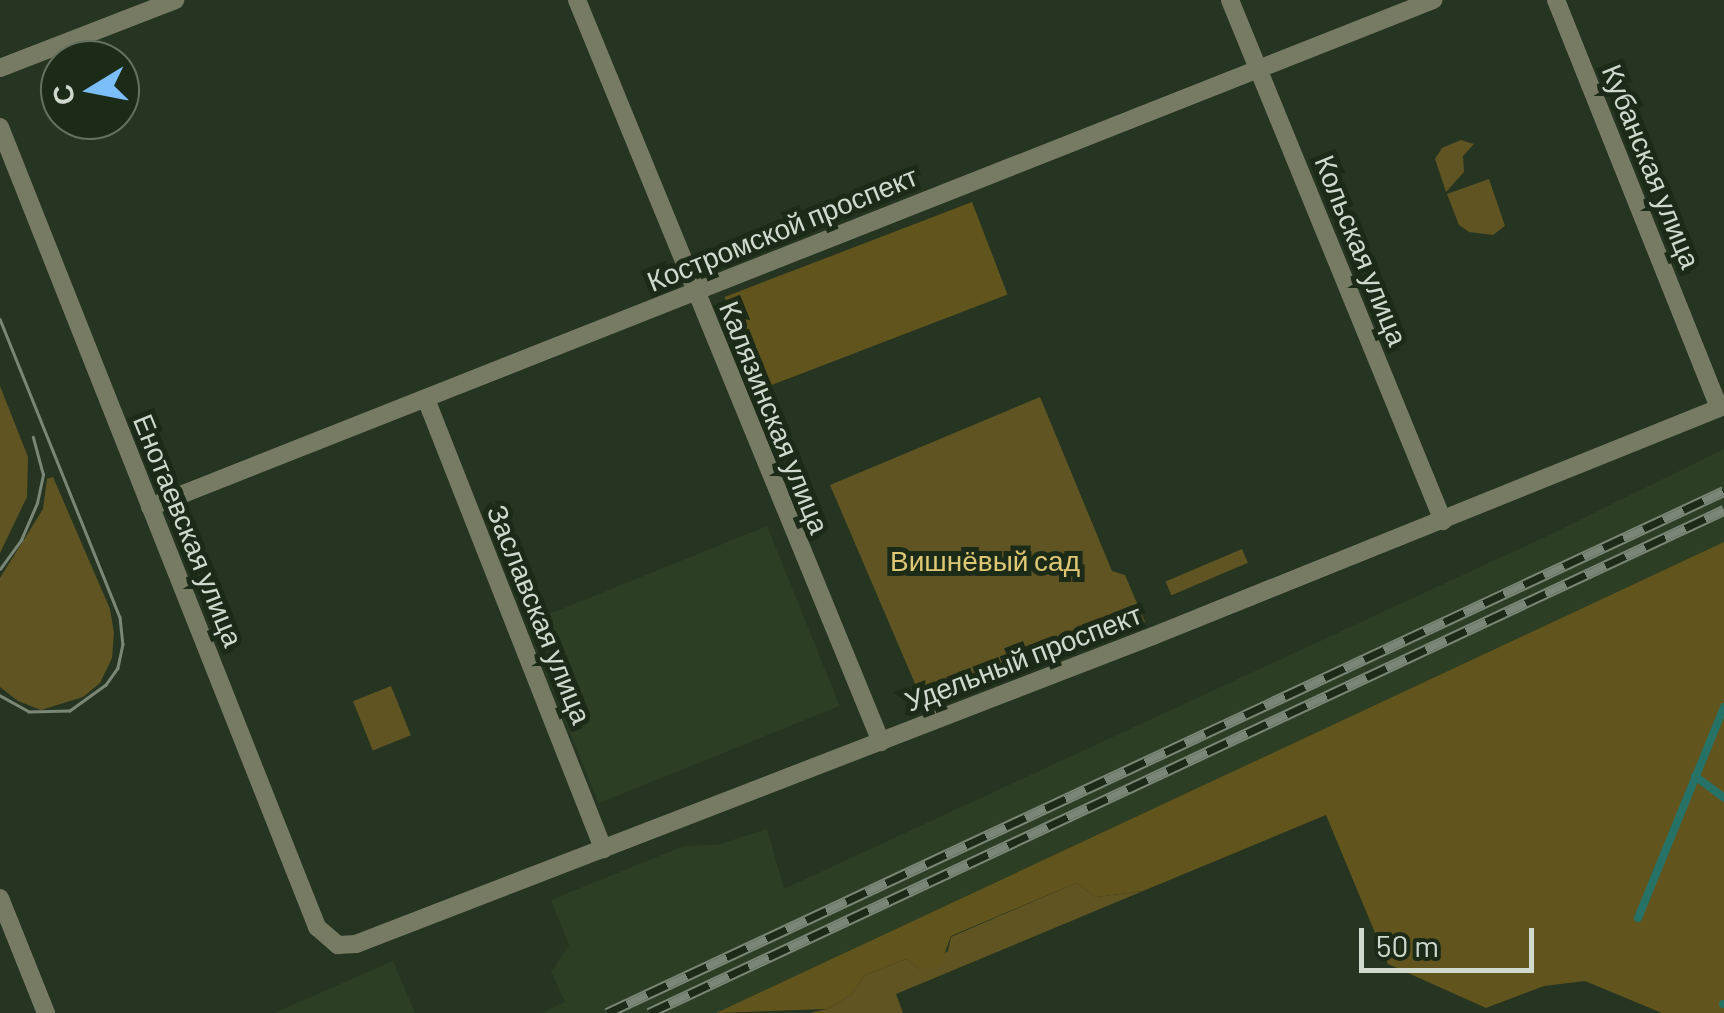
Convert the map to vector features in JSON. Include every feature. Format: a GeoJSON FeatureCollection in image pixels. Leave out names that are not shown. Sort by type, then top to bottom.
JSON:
{"type":"FeatureCollection","features":[{"type":"Feature","properties":{"kind":"street"},"geometry":{"type":"LineString","coordinates":[[0,68],[175,0]]}},
{"type":"Feature","properties":{"kind":"street","name":"Калязинская улица"},"geometry":{"type":"LineString","coordinates":[[576,0],[881,742]]}},
{"type":"Feature","properties":{"kind":"street","name":"Кольская улица"},"geometry":{"type":"LineString","coordinates":[[1230,0],[1443,521]]}},
{"type":"Feature","properties":{"kind":"street","name":"Костромской проспект"},"geometry":{"type":"LineString","coordinates":[[150,507],[1433,0]]}},
{"type":"Feature","properties":{"kind":"street","name":"Кубанская улица"},"geometry":{"type":"LineString","coordinates":[[1556,0],[1722,407]]}},
{"type":"Feature","properties":{"kind":"street","name":"Енотаевская улица"},"geometry":{"type":"LineString","coordinates":[[0,127],[316,927],[338,945]]}},
{"type":"Feature","properties":{"kind":"street","name":"Заславская улица"},"geometry":{"type":"LineString","coordinates":[[426,399],[603,848]]}},
{"type":"Feature","properties":{"kind":"street","name":"Удельный проспект"},"geometry":{"type":"LineString","coordinates":[[338,945],[356,944],[881,742],[1722,407]]}},
{"type":"Feature","properties":{"kind":"street"},"geometry":{"type":"LineString","coordinates":[[0,898],[46,1013]]}},
{"type":"Feature","properties":{"kind":"shaded area"},"geometry":{"type":"Polygon","coordinates":[[[972,202],[1007,294],[760,389],[725,297],[972,202]]]}},
{"type":"Feature","properties":{"kind":"shaded area"},"geometry":{"type":"Polygon","coordinates":[[[1724,449],[1724,542],[716,1013],[542,1013],[565,1002],[551,972],[569,945],[551,900],[684,846],[717,845],[767,829],[784,889],[1543,538],[1724,449]]]}},
{"type":"Feature","properties":{"kind":"shaded area"},"geometry":{"type":"Polygon","coordinates":[[[767,526],[840,706],[599,803],[526,623],[767,526]]]}},
{"type":"Feature","properties":{"kind":"shaded area"},"geometry":{"type":"Polygon","coordinates":[[[1724,542],[1724,1013],[1662,1013],[1585,981],[1544,986],[1486,1008],[1388,964],[1326,815],[1143,891],[1096,897],[1076,883],[951,936],[940,966],[920,969],[906,959],[865,975],[851,995],[827,1009],[716,1013],[1724,542]]]}},
{"type":"Feature","properties":{"kind":"shaded area"},"geometry":{"type":"Polygon","coordinates":[[[393,961],[415,1013],[274,1013],[393,961]]]}},
{"type":"Feature","properties":{"kind":"green space"},"geometry":{"type":"Polygon","coordinates":[[[1461,140],[1474,144],[1463,156],[1464,172],[1446,192],[1435,159],[1442,148],[1461,140]]]}},
{"type":"Feature","properties":{"kind":"green space"},"geometry":{"type":"Polygon","coordinates":[[[1489,179],[1505,226],[1493,235],[1469,232],[1459,225],[1447,194],[1489,179]]]}},
{"type":"Feature","properties":{"kind":"green space"},"geometry":{"type":"Polygon","coordinates":[[[0,386],[28,457],[27,497],[0,553],[0,386]]]}},
{"type":"Feature","properties":{"kind":"green space","name":"Вишнёвый сад"},"geometry":{"type":"Polygon","coordinates":[[[1040,397],[1112,571],[1125,575],[1145,622],[925,707],[830,485],[1040,397]]]}},
{"type":"Feature","properties":{"kind":"green space"},"geometry":{"type":"Polygon","coordinates":[[[53,477],[110,609],[114,633],[112,658],[100,683],[83,697],[41,710],[18,701],[0,687],[0,578],[43,509],[47,479],[53,477]]]}},
{"type":"Feature","properties":{"kind":"green space"},"geometry":{"type":"Polygon","coordinates":[[[1242,549],[1248,563],[1171,595],[1166,581],[1242,549]]]}},
{"type":"Feature","properties":{"kind":"green space"},"geometry":{"type":"Polygon","coordinates":[[[391,686],[411,735],[373,750],[353,701],[391,686]]]}},
{"type":"Feature","properties":{"kind":"green space"},"geometry":{"type":"Polygon","coordinates":[[[1076,883],[1096,897],[1143,891],[896,994],[903,1013],[809,1013],[827,1009],[851,995],[865,975],[906,959],[920,969],[948,951],[951,937],[1076,883]]]}},
{"type":"Feature","properties":{"kind":"waterway"},"geometry":{"type":"LineString","coordinates":[[1638,918],[1724,707]]}},
{"type":"Feature","properties":{"kind":"waterway"},"geometry":{"type":"LineString","coordinates":[[1695,776],[1724,798]]}},
{"type":"Feature","properties":{"kind":"tram line"},"geometry":{"type":"LineString","coordinates":[[0,319],[120,617],[123,644],[118,668],[106,685],[70,711],[29,712],[0,696]]}},
{"type":"Feature","properties":{"kind":"tram line"},"geometry":{"type":"LineString","coordinates":[[0,569],[21,540],[37,503],[43,475],[33,437]]}},
{"type":"Feature","properties":{"kind":"railway"},"geometry":{"type":"LineString","coordinates":[[607,1013],[1724,491]]}},
{"type":"Feature","properties":{"kind":"railway"},"geometry":{"type":"LineString","coordinates":[[649,1013],[1724,510]]}}]}
